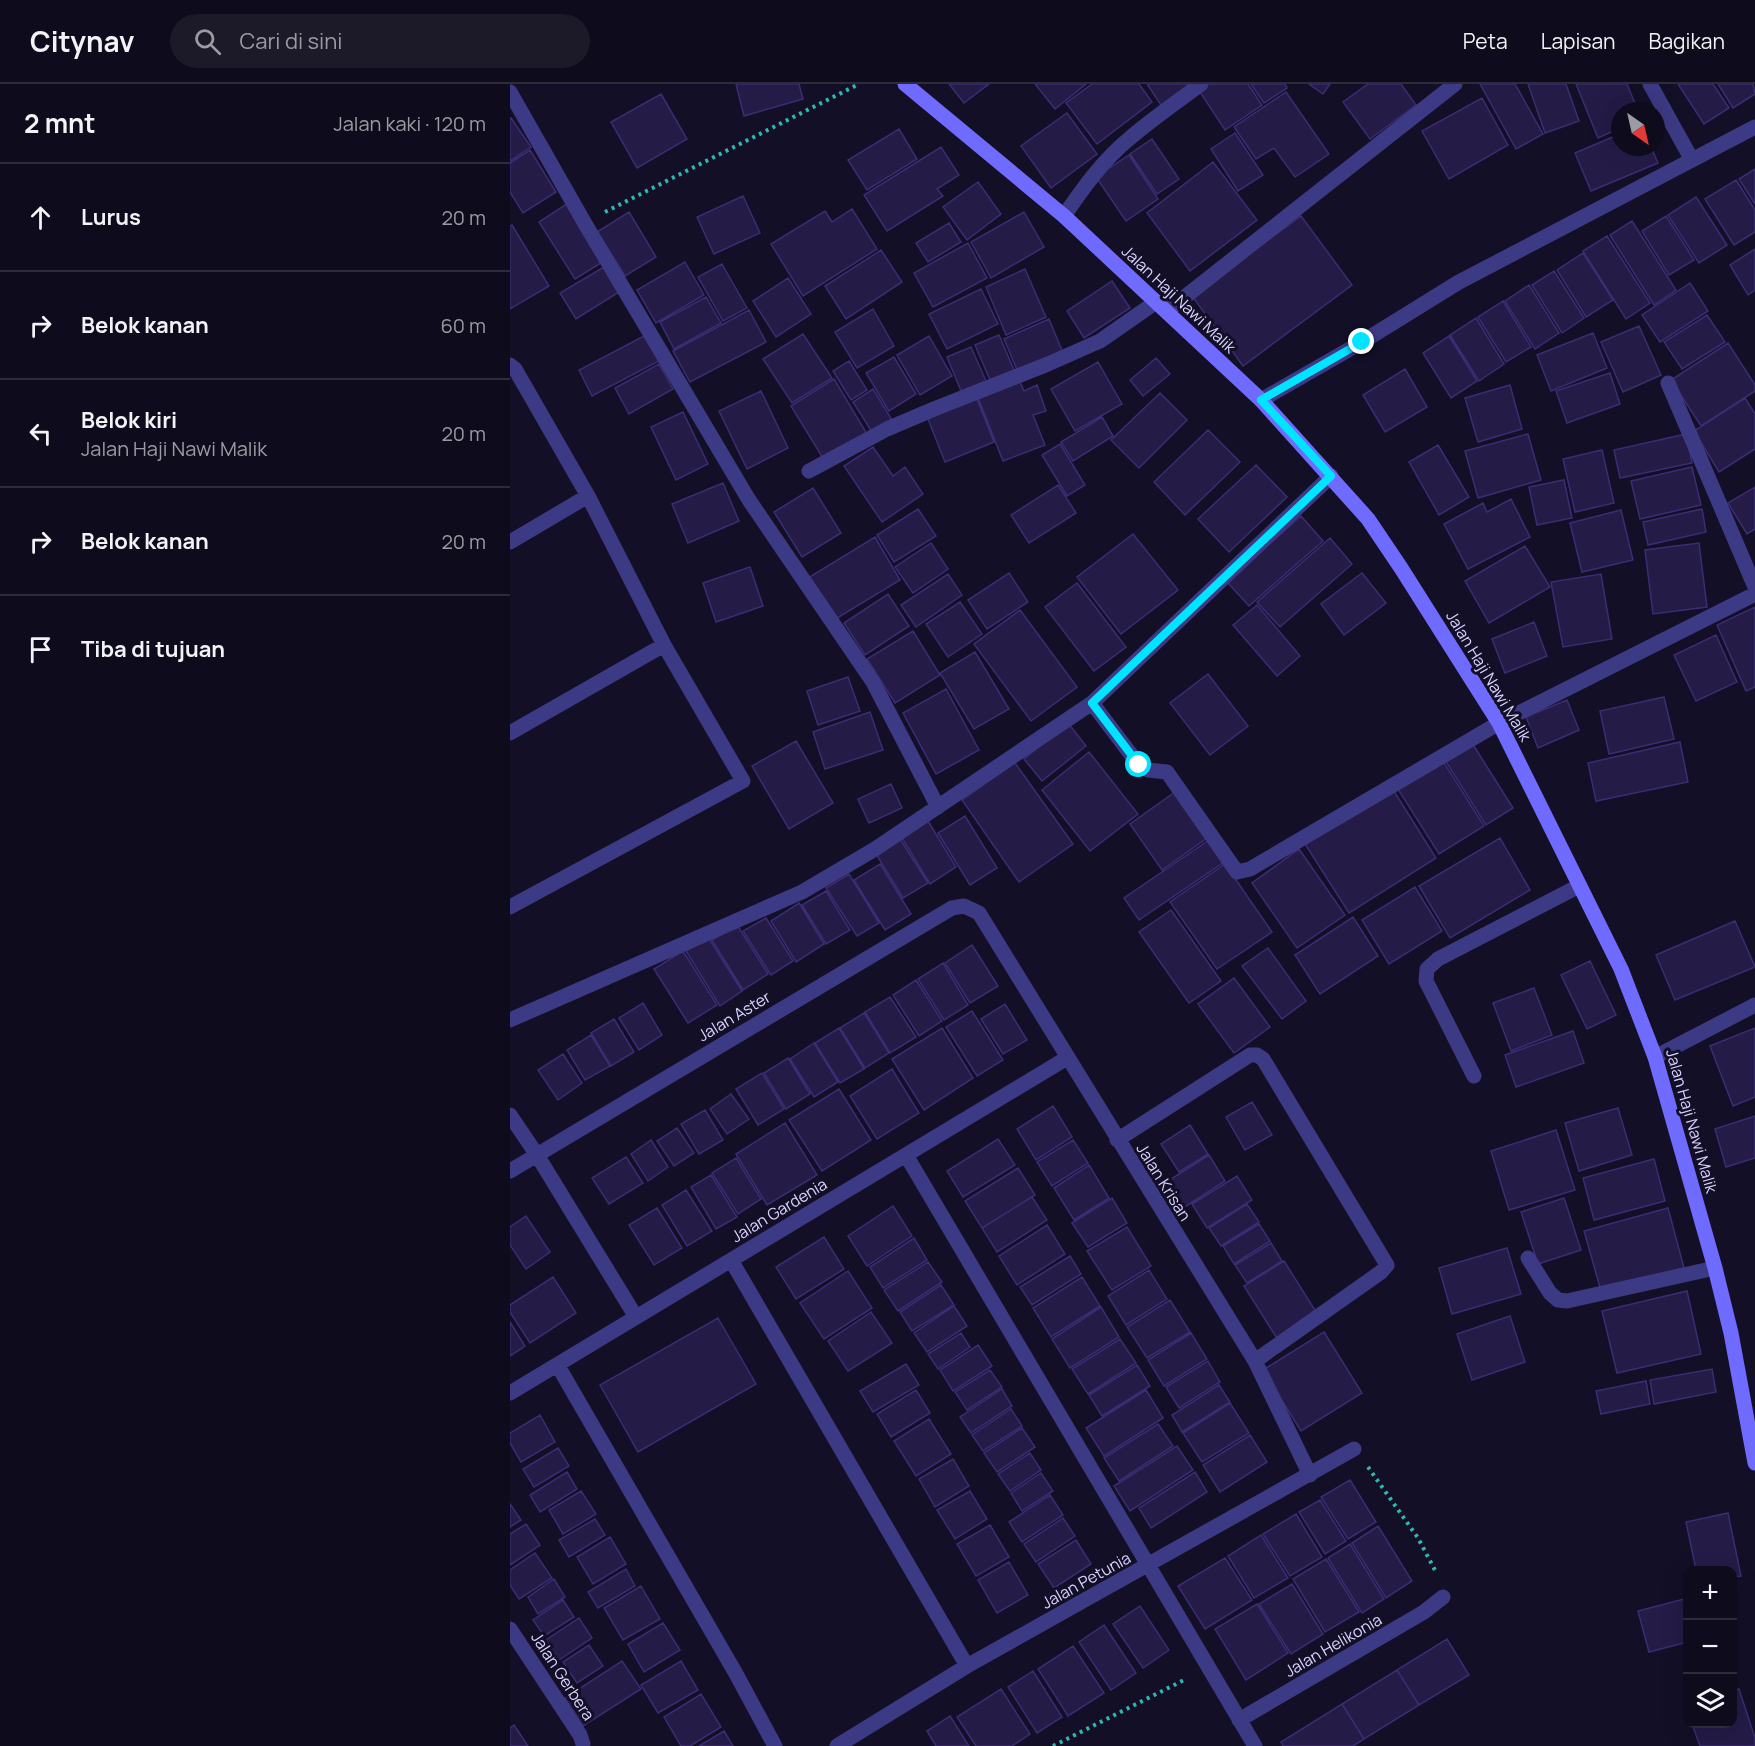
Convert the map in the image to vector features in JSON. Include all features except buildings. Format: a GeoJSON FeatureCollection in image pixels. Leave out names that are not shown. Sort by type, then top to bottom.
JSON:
{"type":"FeatureCollection","features":[{"type":"Feature","properties":{"kind":"main road","name":"Jalan Haji Nawi Malik"},"geometry":{"type":"LineString","coordinates":[[905,84],[1064,216],[1261,400],[1368,519],[1499,723],[1621,969],[1655,1057],[1715,1268],[1731,1333],[1755,1464]]}},
{"type":"Feature","properties":{"kind":"street"},"geometry":{"type":"LineString","coordinates":[[1064,216],[1102,164],[1129,138],[1201,84]]}},
{"type":"Feature","properties":{"kind":"street"},"geometry":{"type":"LineString","coordinates":[[809,471],[887,429],[1100,341],[1161,307],[1455,84]]}},
{"type":"Feature","properties":{"kind":"street"},"geometry":{"type":"LineString","coordinates":[[1650,84],[1692,160]]}},
{"type":"Feature","properties":{"kind":"street"},"geometry":{"type":"LineString","coordinates":[[510,92],[584,222],[749,500],[873,682],[938,807]]}},
{"type":"Feature","properties":{"kind":"street"},"geometry":{"type":"LineString","coordinates":[[1261,400],[1362,342],[1459,282],[1755,127]]}},
{"type":"Feature","properties":{"kind":"street"},"geometry":{"type":"LineString","coordinates":[[510,365],[515,369],[588,496],[664,645],[743,781],[510,907]]}},
{"type":"Feature","properties":{"kind":"street"},"geometry":{"type":"LineString","coordinates":[[1668,383],[1755,587]]}},
{"type":"Feature","properties":{"kind":"street"},"geometry":{"type":"LineString","coordinates":[[510,1020],[802,892],[875,849],[1092,703],[1331,476]]}},
{"type":"Feature","properties":{"kind":"street"},"geometry":{"type":"LineString","coordinates":[[510,542],[588,496]]}},
{"type":"Feature","properties":{"kind":"street"},"geometry":{"type":"LineString","coordinates":[[1092,703],[1139,765],[1148,770],[1167,772],[1237,872],[1241,872],[1250,869],[1499,723],[1755,594]]}},
{"type":"Feature","properties":{"kind":"street"},"geometry":{"type":"LineString","coordinates":[[510,733],[664,645]]}},
{"type":"Feature","properties":{"kind":"street"},"geometry":{"type":"LineString","coordinates":[[1474,1076],[1426,981],[1427,969],[1438,959],[1579,886]]}},
{"type":"Feature","properties":{"kind":"street","name":"Jalan Aster"},"geometry":{"type":"LineString","coordinates":[[510,1171],[952,908],[964,906],[979,913]]}},
{"type":"Feature","properties":{"kind":"street","name":"Jalan Krisan"},"geometry":{"type":"LineString","coordinates":[[979,913],[1255,1361],[1310,1475]]}},
{"type":"Feature","properties":{"kind":"street"},"geometry":{"type":"LineString","coordinates":[[1655,1057],[1755,1005]]}},
{"type":"Feature","properties":{"kind":"street"},"geometry":{"type":"LineString","coordinates":[[1117,1140],[1250,1055],[1257,1055],[1263,1059],[1387,1265],[1381,1272],[1255,1361]]}},
{"type":"Feature","properties":{"kind":"street","name":"Jalan Gardenia"},"geometry":{"type":"LineString","coordinates":[[510,1393],[1067,1058]]}},
{"type":"Feature","properties":{"kind":"street"},"geometry":{"type":"LineString","coordinates":[[510,1115],[636,1317]]}},
{"type":"Feature","properties":{"kind":"street"},"geometry":{"type":"LineString","coordinates":[[906,1155],[1255,1746]]}},
{"type":"Feature","properties":{"kind":"street"},"geometry":{"type":"LineString","coordinates":[[1528,1258],[1550,1293],[1558,1300],[1567,1301],[1715,1268]]}},
{"type":"Feature","properties":{"kind":"street"},"geometry":{"type":"LineString","coordinates":[[732,1260],[967,1666]]}},
{"type":"Feature","properties":{"kind":"street"},"geometry":{"type":"LineString","coordinates":[[558,1365],[735,1672],[775,1746]]}},
{"type":"Feature","properties":{"kind":"street","name":"Jalan Petunia"},"geometry":{"type":"LineString","coordinates":[[837,1746],[967,1666],[1354,1449]]}},
{"type":"Feature","properties":{"kind":"street","name":"Jalan Helikonia"},"geometry":{"type":"LineString","coordinates":[[1239,1720],[1424,1612],[1443,1597]]}},
{"type":"Feature","properties":{"kind":"street","name":"Jalan Gerbera"},"geometry":{"type":"LineString","coordinates":[[510,1629],[580,1735],[583,1744]]}},
{"type":"Feature","properties":{"kind":"path"},"geometry":{"type":"LineString","coordinates":[[584,222],[859,84]]}},
{"type":"Feature","properties":{"kind":"path"},"geometry":{"type":"LineString","coordinates":[[1354,1449],[1418,1538],[1443,1587],[1443,1597]]}},
{"type":"Feature","properties":{"kind":"path"},"geometry":{"type":"LineString","coordinates":[[1053,1746],[1209,1667]]}},
{"type":"Feature","properties":{"kind":"route"},"geometry":{"type":"LineString","coordinates":[[1139,765],[1092,703],[1331,476],[1261,400],[1362,342]]}}]}
